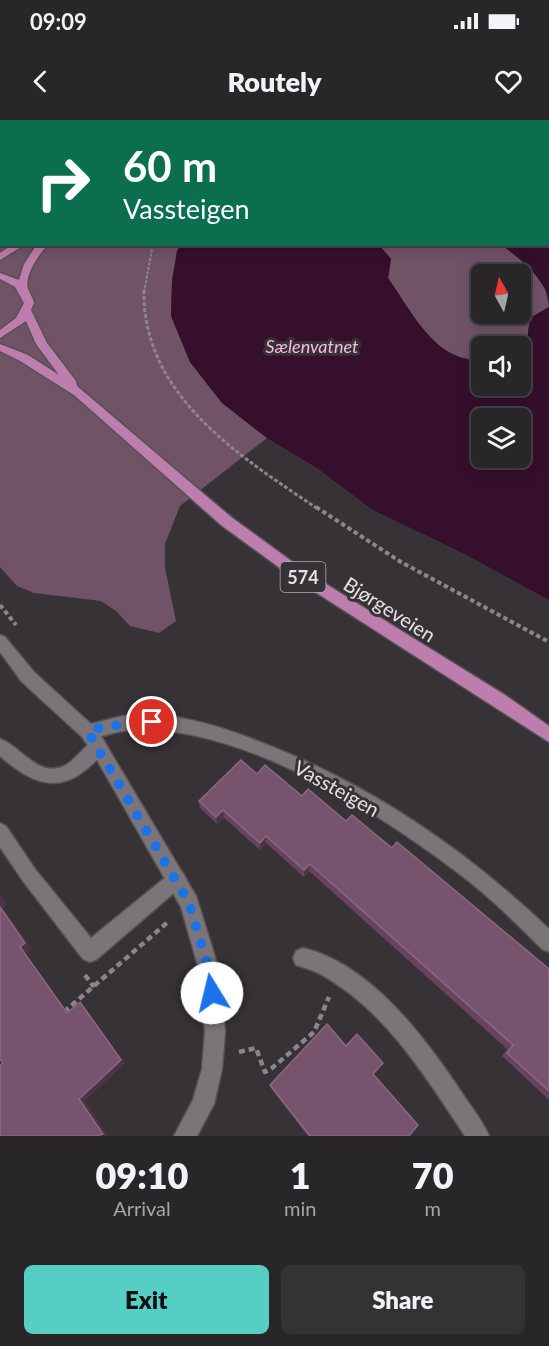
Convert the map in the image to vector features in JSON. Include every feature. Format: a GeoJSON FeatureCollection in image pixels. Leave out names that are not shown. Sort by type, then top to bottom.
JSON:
{"type":"FeatureCollection","features":[{"type":"Feature","properties":{"kind":"main road"},"geometry":{"type":"LineString","coordinates":[[0,257],[18,246]]}},
{"type":"Feature","properties":{"kind":"main road"},"geometry":{"type":"LineString","coordinates":[[23,288],[24,275],[42,246]]}},
{"type":"Feature","properties":{"kind":"main road"},"geometry":{"type":"LineString","coordinates":[[0,276],[15,281],[23,288]]}},
{"type":"Feature","properties":{"kind":"main road","name":"Bjørgeveien"},"geometry":{"type":"LineString","coordinates":[[23,288],[27,295],[26,311],[42,344],[78,392]]}},
{"type":"Feature","properties":{"kind":"main road"},"geometry":{"type":"LineString","coordinates":[[0,335],[12,327],[26,311]]}},
{"type":"Feature","properties":{"kind":"main road","name":"Bjørgeveien"},"geometry":{"type":"LineString","coordinates":[[0,347],[24,358],[78,392],[225,521],[300,575],[499,700],[549,735]]}},
{"type":"Feature","properties":{"kind":"street"},"geometry":{"type":"LineString","coordinates":[[0,641],[28,677],[93,739],[189,903],[210,973],[215,1032],[212,1069],[203,1104],[185,1136]]}},
{"type":"Feature","properties":{"kind":"street","name":"Vassteigen"},"geometry":{"type":"LineString","coordinates":[[0,746],[32,773],[57,776],[68,772],[101,727],[152,722],[222,735],[283,758],[387,816],[465,867],[549,942]]}},
{"type":"Feature","properties":{"kind":"street"},"geometry":{"type":"LineString","coordinates":[[0,832],[29,874],[90,952],[177,879]]}},
{"type":"Feature","properties":{"kind":"street"},"geometry":{"type":"LineString","coordinates":[[303,958],[313,958],[339,974],[412,1040],[478,1136]]}},
{"type":"Feature","properties":{"kind":"path"},"geometry":{"type":"LineString","coordinates":[[152,246],[146,265],[142,292],[148,332],[158,360],[181,397],[216,433],[255,465],[382,551],[549,642]]}},
{"type":"Feature","properties":{"kind":"path"},"geometry":{"type":"LineString","coordinates":[[60,1016],[189,903]]}},
{"type":"Feature","properties":{"kind":"path"},"geometry":{"type":"LineString","coordinates":[[256,1048],[265,1072],[314,1032],[339,974]]}},
{"type":"Feature","properties":{"kind":"shaded area"},"geometry":{"type":"Polygon","coordinates":[[[0,246],[180,246],[177,251],[172,281],[171,316],[190,362],[222,403],[267,438],[180,506],[165,544],[165,568],[176,621],[159,633],[130,626],[116,611],[101,601],[34,593],[17,586],[0,567],[0,246]]]}},
{"type":"Feature","properties":{"kind":"shaded area"},"geometry":{"type":"Polygon","coordinates":[[[380,246],[503,246],[526,264],[471,264],[471,324],[529,324],[528,336],[471,336],[471,359],[465,358],[450,353],[438,344],[416,319],[388,278],[391,259],[380,246]]]}},
{"type":"Feature","properties":{"kind":"shaded area"},"geometry":{"type":"Polygon","coordinates":[[[531,268],[545,288],[549,307],[531,317],[531,268]]]}},
{"type":"Feature","properties":{"kind":"water","name":"Sælenvatnet"},"geometry":{"type":"Polygon","coordinates":[[[180,246],[380,246],[391,259],[388,278],[426,332],[450,353],[471,359],[471,396],[531,396],[531,336],[528,336],[529,324],[531,317],[549,307],[549,600],[463,553],[373,510],[317,468],[267,438],[222,403],[190,362],[171,316],[172,281],[180,246]]]}},
{"type":"Feature","properties":{"kind":"water"},"geometry":{"type":"Polygon","coordinates":[[[503,246],[549,246],[549,298],[541,282],[531,271],[531,264],[525,264],[503,246]]]}},
{"type":"Feature","properties":{"kind":"building"},"geometry":{"type":"Polygon","coordinates":[[[241,760],[257,774],[265,765],[302,796],[308,789],[346,821],[352,815],[392,848],[397,842],[549,969],[549,1091],[507,1053],[513,1045],[310,864],[304,870],[266,836],[260,843],[223,810],[216,817],[199,801],[241,760]]]}},
{"type":"Feature","properties":{"kind":"building"},"geometry":{"type":"Polygon","coordinates":[[[0,907],[25,943],[20,947],[67,1013],[80,1002],[121,1060],[79,1099],[103,1134],[96,1136],[0,1136],[0,1065],[3,1063],[0,1059],[0,907]]]}},
{"type":"Feature","properties":{"kind":"building"},"geometry":{"type":"Polygon","coordinates":[[[327,1024],[346,1046],[357,1034],[383,1063],[373,1074],[418,1125],[409,1136],[310,1136],[270,1085],[327,1024]]]}},
{"type":"Feature","properties":{"kind":"route"},"geometry":{"type":"LineString","coordinates":[[152,722],[101,727],[88,732],[177,879],[189,903],[210,973],[212,993]]}}]}
